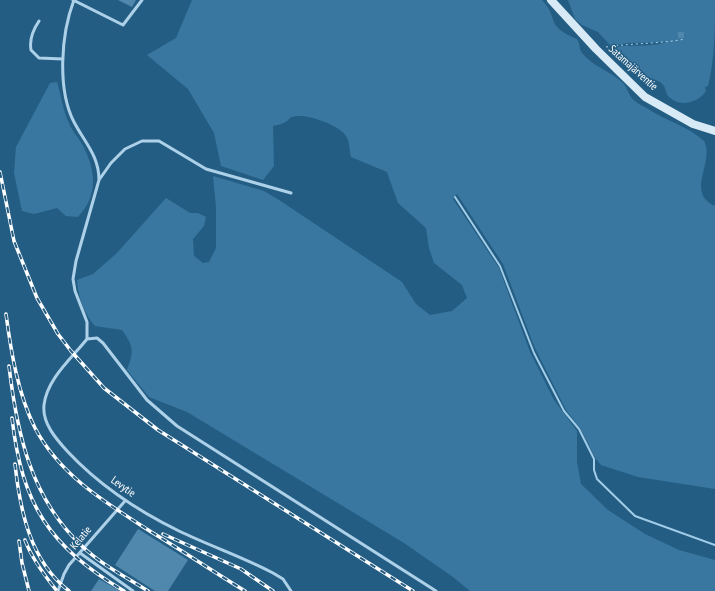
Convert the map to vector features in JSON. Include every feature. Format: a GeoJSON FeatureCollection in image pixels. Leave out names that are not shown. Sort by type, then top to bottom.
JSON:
{"type":"FeatureCollection","features":[{"type":"Feature","properties":{"kind":"street","name":"Satamajärventie"},"geometry":{"type":"LineString","coordinates":[[551,0],[596,49],[645,97],[694,124],[715,131]]}},
{"type":"Feature","properties":{"kind":"lane"},"geometry":{"type":"LineString","coordinates":[[142,0],[123,25],[74,0],[67,20],[63,59],[68,103],[74,122],[99,168],[99,180],[76,260],[73,279],[75,291],[87,322],[87,339],[97,338],[103,343],[147,400],[177,426],[436,591]]}},
{"type":"Feature","properties":{"kind":"lane"},"geometry":{"type":"LineString","coordinates":[[39,20],[31,40],[31,50],[39,58],[63,59]]}},
{"type":"Feature","properties":{"kind":"lane"},"geometry":{"type":"LineString","coordinates":[[99,180],[111,163],[125,149],[142,141],[159,141],[206,169],[291,193]]}},
{"type":"Feature","properties":{"kind":"lane","name":"Levytie"},"geometry":{"type":"LineString","coordinates":[[87,339],[51,384],[44,405],[45,415],[52,433],[86,470],[125,501],[178,531],[274,573],[283,579],[291,591]]}},
{"type":"Feature","properties":{"kind":"lane","name":"Kelatie"},"geometry":{"type":"LineString","coordinates":[[58,591],[64,574],[125,501]]}},
{"type":"Feature","properties":{"kind":"lane"},"geometry":{"type":"LineString","coordinates":[[80,553],[133,591]]}},
{"type":"Feature","properties":{"kind":"path"},"geometry":{"type":"LineString","coordinates":[[596,49],[629,44],[661,44],[685,39]]}},
{"type":"Feature","properties":{"kind":"shaded area"},"geometry":{"type":"Polygon","coordinates":[[[192,0],[542,0],[556,26],[560,30],[577,39],[581,51],[586,58],[622,82],[634,101],[691,131],[704,141],[706,158],[702,176],[702,193],[706,200],[715,206],[715,489],[638,477],[601,465],[596,459],[580,428],[566,410],[534,346],[503,264],[457,194],[453,199],[499,268],[530,352],[554,400],[577,431],[577,462],[581,484],[608,510],[645,534],[679,550],[715,560],[715,591],[470,591],[453,577],[404,543],[187,412],[149,397],[127,370],[132,349],[126,336],[122,330],[95,326],[82,304],[77,280],[93,274],[117,253],[166,198],[190,213],[198,213],[206,217],[204,226],[193,239],[194,256],[203,263],[209,262],[216,248],[216,207],[213,176],[264,191],[279,200],[402,282],[416,304],[430,315],[452,311],[467,298],[462,285],[434,263],[429,248],[426,228],[398,203],[387,172],[351,157],[347,138],[337,128],[321,120],[305,116],[292,117],[284,123],[273,126],[274,166],[263,180],[221,166],[214,133],[188,89],[147,55],[176,38],[192,0]]]}},
{"type":"Feature","properties":{"kind":"shaded area"},"geometry":{"type":"Polygon","coordinates":[[[568,0],[715,0],[715,33],[713,54],[708,86],[705,87],[706,91],[698,99],[693,101],[683,103],[672,100],[668,96],[662,84],[658,81],[635,73],[620,60],[611,47],[655,45],[667,42],[628,43],[611,46],[598,32],[582,25],[575,19],[568,0]]]}},
{"type":"Feature","properties":{"kind":"shaded area"},"geometry":{"type":"Polygon","coordinates":[[[57,82],[67,118],[87,154],[92,173],[92,191],[85,209],[78,217],[66,216],[57,208],[34,214],[22,211],[14,173],[16,147],[50,83],[57,82]]]}},
{"type":"Feature","properties":{"kind":"building"},"geometry":{"type":"Polygon","coordinates":[[[118,0],[136,0],[132,7],[118,0]]]}},
{"type":"Feature","properties":{"kind":"building"},"geometry":{"type":"Polygon","coordinates":[[[678,32],[684,32],[684,38],[678,38],[678,32]]]}},
{"type":"Feature","properties":{"kind":"building"},"geometry":{"type":"Polygon","coordinates":[[[138,529],[188,560],[168,591],[155,591],[115,565],[138,529]]]}},
{"type":"Feature","properties":{"kind":"building"},"geometry":{"type":"Polygon","coordinates":[[[99,579],[120,591],[91,591],[99,579]]]}},
{"type":"Feature","properties":{"kind":"waterway"},"geometry":{"type":"LineString","coordinates":[[455,197],[500,266],[534,353],[564,411],[579,429],[594,459],[594,470],[597,479],[635,516],[715,545]]}},
{"type":"Feature","properties":{"kind":"railway"},"geometry":{"type":"LineString","coordinates":[[0,172],[14,241],[37,298],[58,334],[104,388],[158,430],[413,591]]}},
{"type":"Feature","properties":{"kind":"railway"},"geometry":{"type":"LineString","coordinates":[[6,314],[13,358],[24,401],[35,428],[58,461],[72,475],[103,500],[245,591]]}},
{"type":"Feature","properties":{"kind":"railway"},"geometry":{"type":"LineString","coordinates":[[9,366],[12,391],[22,440],[39,487],[51,508],[65,528],[90,553],[106,565],[148,591]]}},
{"type":"Feature","properties":{"kind":"railway"},"geometry":{"type":"LineString","coordinates":[[12,418],[23,475],[32,499],[44,520],[58,539],[76,557],[124,591]]}},
{"type":"Feature","properties":{"kind":"railway"},"geometry":{"type":"LineString","coordinates":[[15,464],[20,499],[29,534],[45,565],[56,579],[69,591]]}},
{"type":"Feature","properties":{"kind":"railway"},"geometry":{"type":"LineString","coordinates":[[163,534],[241,569],[273,591]]}},
{"type":"Feature","properties":{"kind":"railway"},"geometry":{"type":"LineString","coordinates":[[25,540],[39,567],[57,591]]}},
{"type":"Feature","properties":{"kind":"railway"},"geometry":{"type":"LineString","coordinates":[[19,541],[22,563],[29,591]]}}]}
